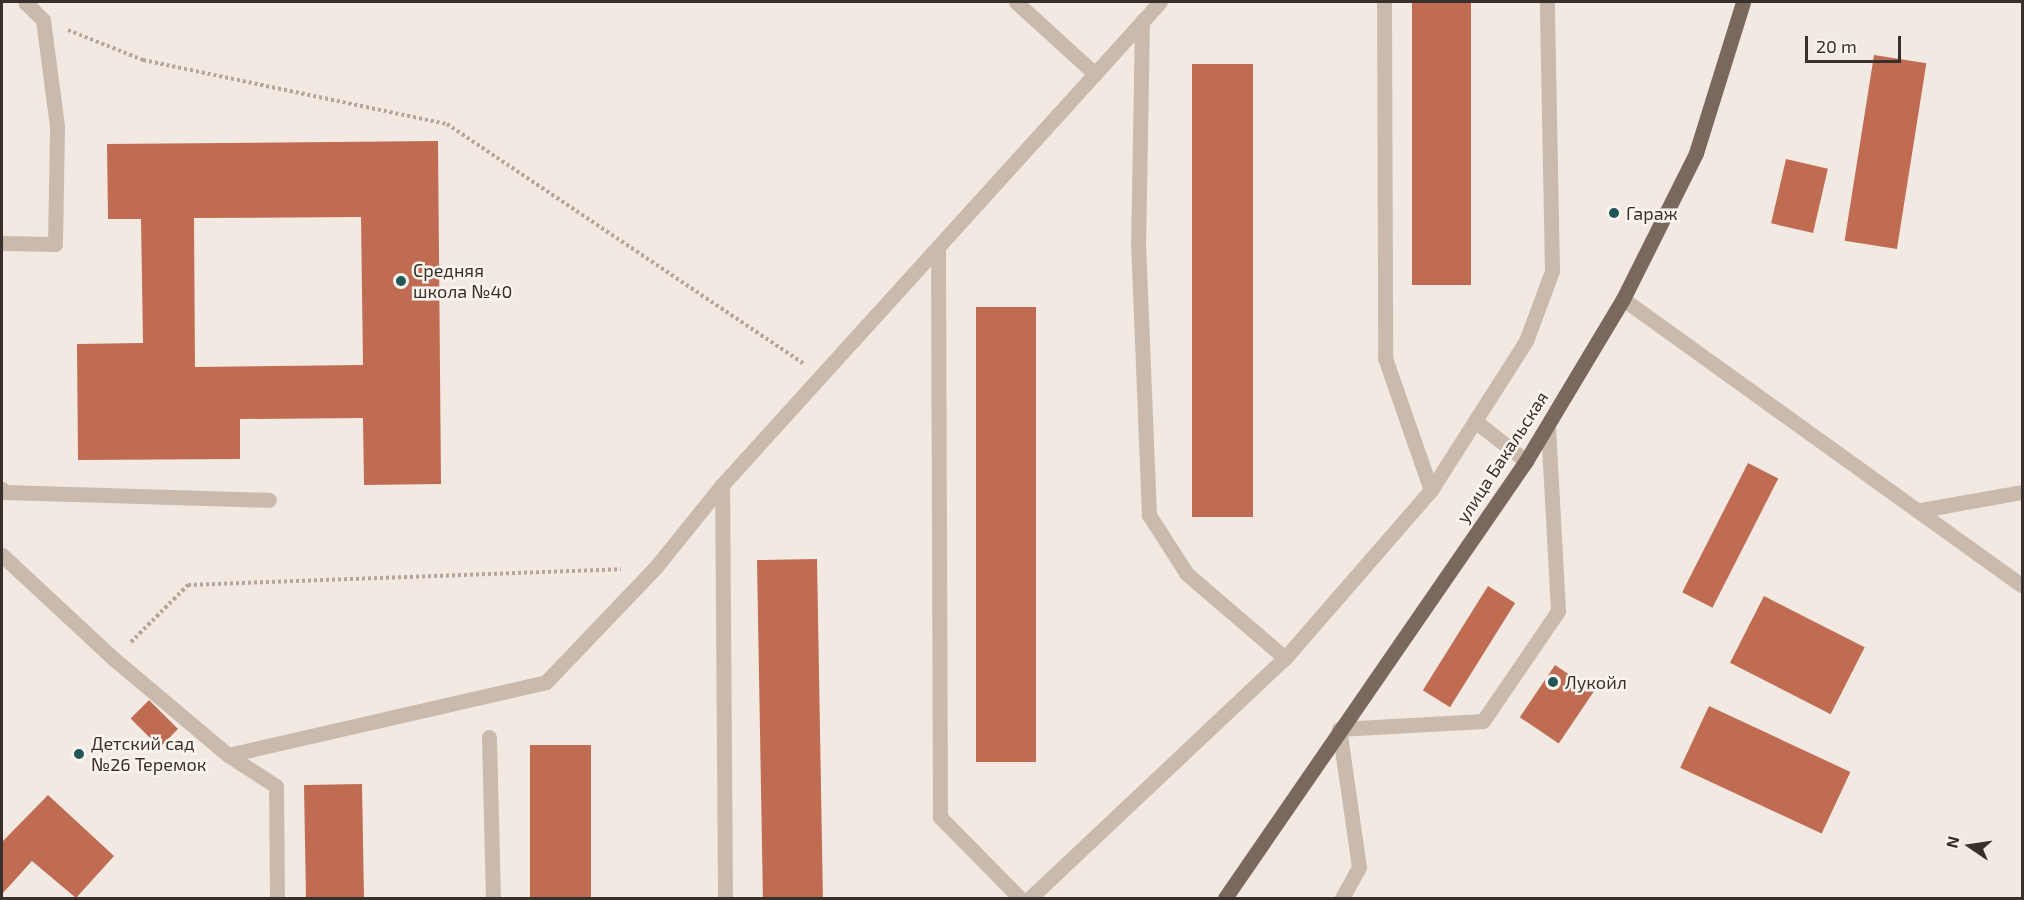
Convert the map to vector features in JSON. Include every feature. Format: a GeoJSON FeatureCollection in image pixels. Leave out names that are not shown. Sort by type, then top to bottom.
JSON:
{"type":"FeatureCollection","features":[{"type":"Feature","properties":{"kind":"main road","name":"улица Бакальская"},"geometry":{"type":"LineString","coordinates":[[1225,898],[1339,729],[1526,461],[1623,298],[1696,153],[1743,2]]}},
{"type":"Feature","properties":{"kind":"lane"},"geometry":{"type":"LineString","coordinates":[[2,243],[55,243],[57,126],[43,20],[25,2]]}},
{"type":"Feature","properties":{"kind":"lane"},"geometry":{"type":"LineString","coordinates":[[1016,2],[1095,74]]}},
{"type":"Feature","properties":{"kind":"lane"},"geometry":{"type":"LineString","coordinates":[[228,755],[546,682],[655,568],[722,485],[819,374],[938,249],[1160,2]]}},
{"type":"Feature","properties":{"kind":"lane"},"geometry":{"type":"LineString","coordinates":[[1384,2],[1385,358],[1431,490]]}},
{"type":"Feature","properties":{"kind":"lane"},"geometry":{"type":"LineString","coordinates":[[1030,898],[1285,658],[1431,490],[1526,341],[1552,271],[1547,2]]}},
{"type":"Feature","properties":{"kind":"lane"},"geometry":{"type":"LineString","coordinates":[[1142,21],[1138,242],[1149,515],[1186,574],[1285,658]]}},
{"type":"Feature","properties":{"kind":"lane"},"geometry":{"type":"LineString","coordinates":[[938,249],[940,817],[1020,898]]}},
{"type":"Feature","properties":{"kind":"lane"},"geometry":{"type":"LineString","coordinates":[[1623,298],[1921,510],[2022,586]]}},
{"type":"Feature","properties":{"kind":"lane"},"geometry":{"type":"LineString","coordinates":[[1475,421],[1526,461]]}},
{"type":"Feature","properties":{"kind":"lane"},"geometry":{"type":"LineString","coordinates":[[1342,898],[1359,867],[1339,729],[1483,721],[1558,611],[1548,427]]}},
{"type":"Feature","properties":{"kind":"lane"},"geometry":{"type":"LineString","coordinates":[[722,485],[725,898]]}},
{"type":"Feature","properties":{"kind":"lane"},"geometry":{"type":"LineString","coordinates":[[2,489],[4,492],[269,500]]}},
{"type":"Feature","properties":{"kind":"lane"},"geometry":{"type":"LineString","coordinates":[[1921,510],[2022,492]]}},
{"type":"Feature","properties":{"kind":"lane"},"geometry":{"type":"LineString","coordinates":[[2,555],[114,659],[228,755],[276,786],[277,898]]}},
{"type":"Feature","properties":{"kind":"lane"},"geometry":{"type":"LineString","coordinates":[[489,737],[494,898]]}},
{"type":"Feature","properties":{"kind":"path"},"geometry":{"type":"LineString","coordinates":[[43,20],[144,60],[447,124],[819,374]]}},
{"type":"Feature","properties":{"kind":"path"},"geometry":{"type":"LineString","coordinates":[[114,659],[188,585],[655,568]]}},
{"type":"Feature","properties":{"kind":"building"},"geometry":{"type":"Polygon","coordinates":[[[1412,2],[1471,2],[1471,285],[1412,285],[1412,2]]]}},
{"type":"Feature","properties":{"kind":"building"},"geometry":{"type":"Polygon","coordinates":[[[1874,55],[1926,63],[1897,249],[1845,241],[1874,55]]]}},
{"type":"Feature","properties":{"kind":"building"},"geometry":{"type":"Polygon","coordinates":[[[1192,64],[1253,64],[1253,517],[1192,517],[1192,64]]]}},
{"type":"Feature","properties":{"kind":"building","name":"Средняя школа №40"},"geometry":{"type":"Polygon","coordinates":[[[438,141],[441,484],[364,485],[363,418],[240,419],[240,459],[78,460],[77,344],[143,343],[141,219],[108,219],[107,144],[438,141]],[[361,217],[194,218],[195,367],[363,365],[361,217]]]}},
{"type":"Feature","properties":{"kind":"building"},"geometry":{"type":"Polygon","coordinates":[[[1786,159],[1828,169],[1813,233],[1771,223],[1786,159]]]}},
{"type":"Feature","properties":{"kind":"building"},"geometry":{"type":"Polygon","coordinates":[[[976,307],[1036,307],[1036,762],[976,762],[976,307]]]}},
{"type":"Feature","properties":{"kind":"building"},"geometry":{"type":"Polygon","coordinates":[[[1748,463],[1778,478],[1712,608],[1682,592],[1748,463]]]}},
{"type":"Feature","properties":{"kind":"building"},"geometry":{"type":"Polygon","coordinates":[[[817,559],[823,898],[763,898],[757,560],[817,559]]]}},
{"type":"Feature","properties":{"kind":"building"},"geometry":{"type":"Polygon","coordinates":[[[1488,586],[1515,603],[1450,707],[1423,690],[1488,586]]]}},
{"type":"Feature","properties":{"kind":"building"},"geometry":{"type":"Polygon","coordinates":[[[1764,596],[1865,647],[1831,714],[1730,663],[1764,596]]]}},
{"type":"Feature","properties":{"kind":"building"},"geometry":{"type":"Polygon","coordinates":[[[1555,665],[1594,691],[1559,744],[1520,717],[1555,665]]]}},
{"type":"Feature","properties":{"kind":"building"},"geometry":{"type":"Polygon","coordinates":[[[149,700],[178,729],[160,747],[131,718],[149,700]]]}},
{"type":"Feature","properties":{"kind":"building"},"geometry":{"type":"Polygon","coordinates":[[[1709,706],[1850,772],[1822,834],[1680,768],[1709,706]]]}},
{"type":"Feature","properties":{"kind":"building"},"geometry":{"type":"Polygon","coordinates":[[[530,745],[591,745],[591,898],[530,898],[530,745]]]}},
{"type":"Feature","properties":{"kind":"building"},"geometry":{"type":"Polygon","coordinates":[[[362,784],[364,898],[306,898],[304,785],[362,784]]]}},
{"type":"Feature","properties":{"kind":"building"},"geometry":{"type":"Polygon","coordinates":[[[48,795],[114,856],[76,898],[32,861],[2,894],[2,842],[48,795]]]}},
{"type":"Feature","properties":{"kind":"place","name":"Гараж"},"geometry":{"type":"Point","coordinates":[1614,213]}},
{"type":"Feature","properties":{"kind":"place","name":"Средняя школа №40"},"geometry":{"type":"Point","coordinates":[401,281]}},
{"type":"Feature","properties":{"kind":"place","name":"Лукойл"},"geometry":{"type":"Point","coordinates":[1553,682]}},
{"type":"Feature","properties":{"kind":"place","name":"Детский сад №26 Теремок"},"geometry":{"type":"Point","coordinates":[79,754]}}]}
